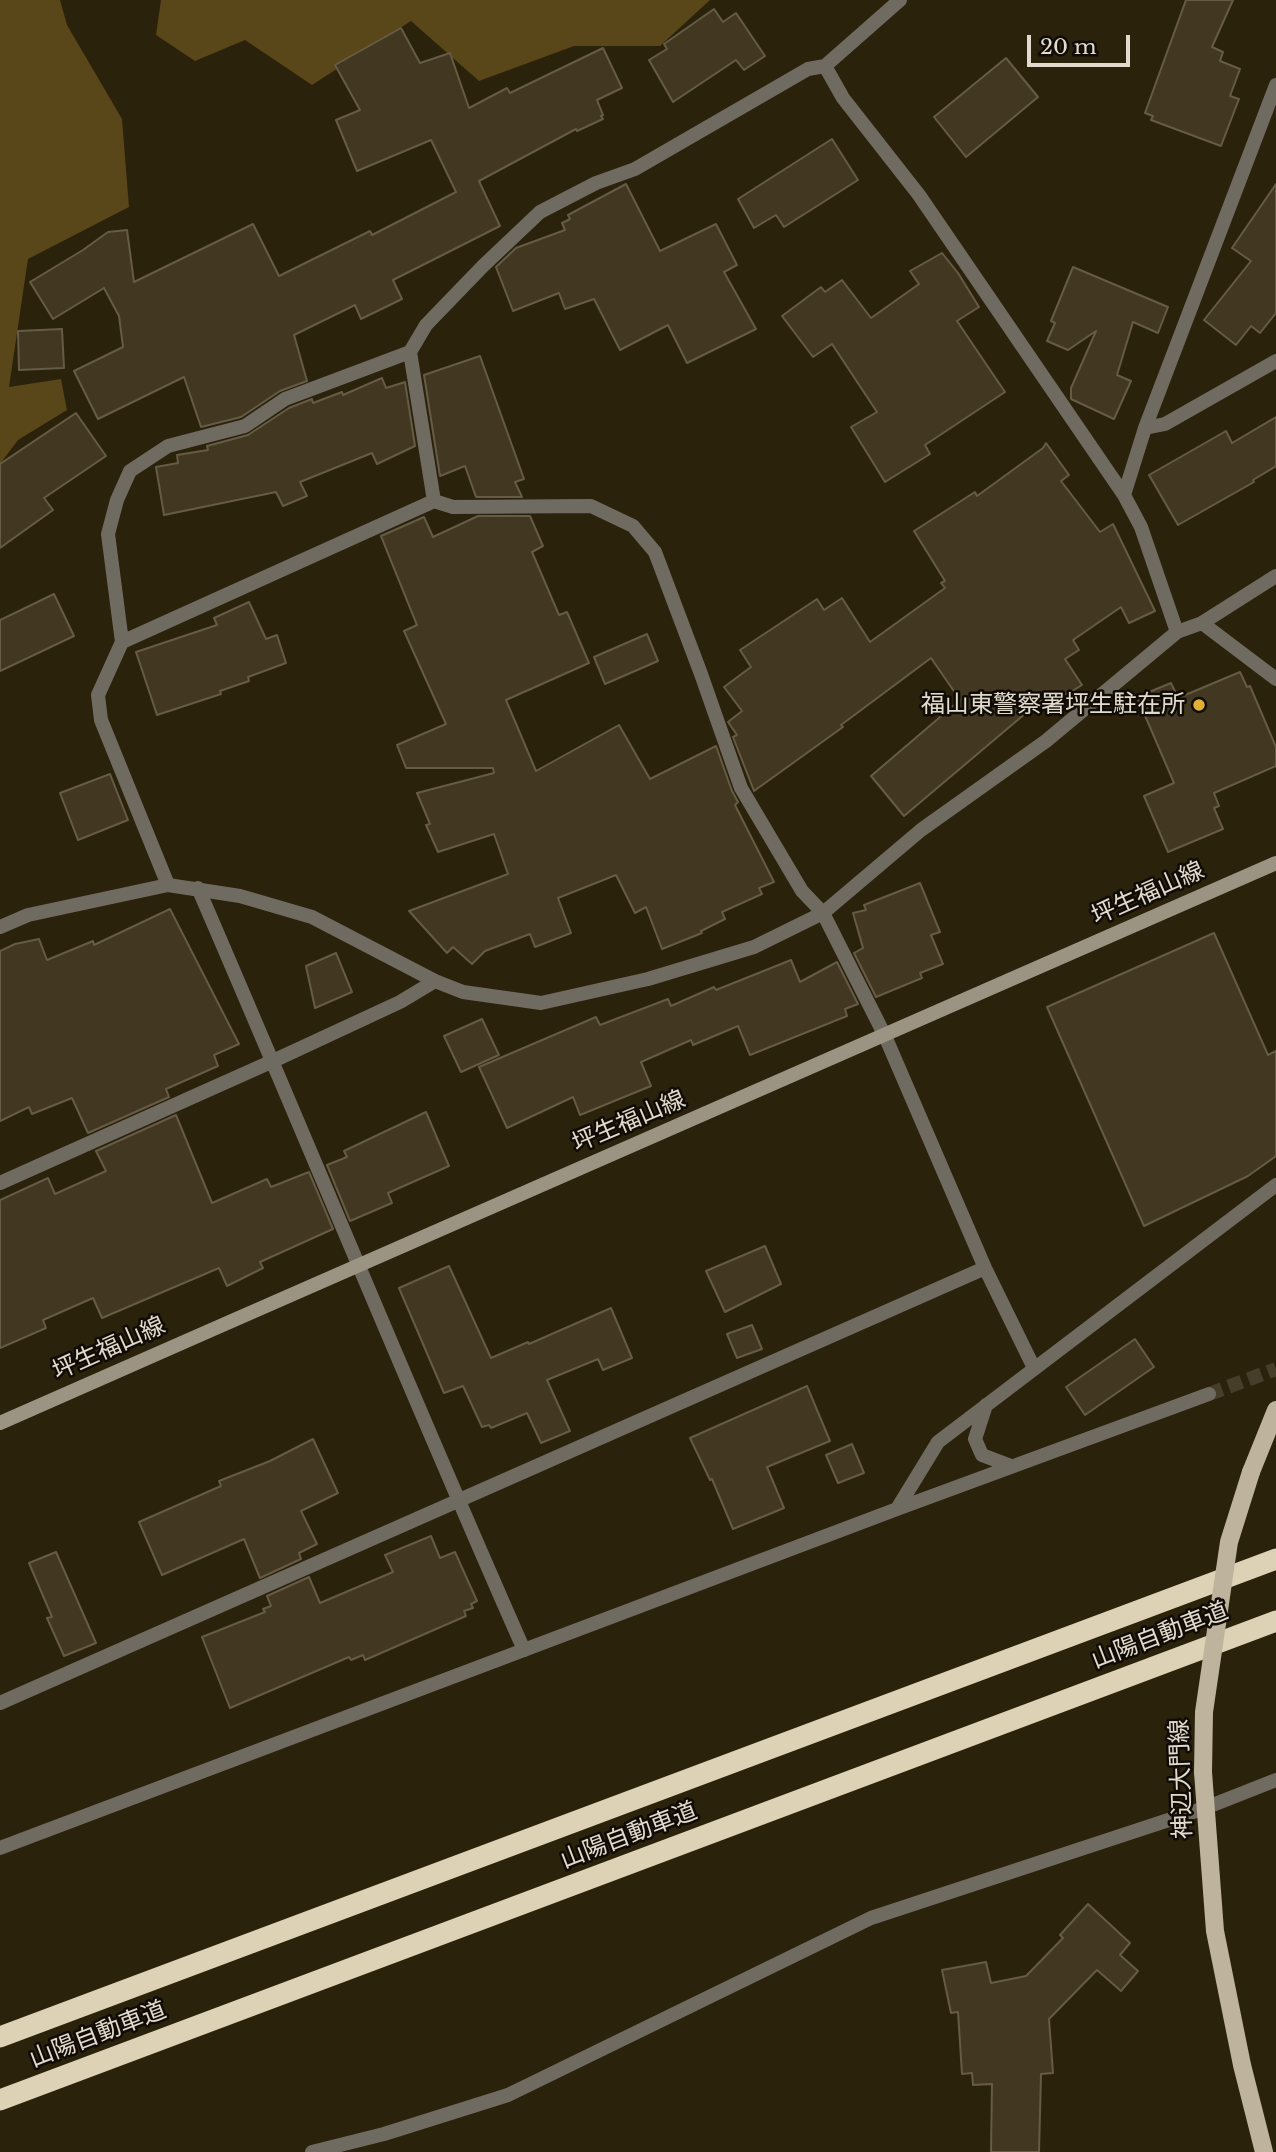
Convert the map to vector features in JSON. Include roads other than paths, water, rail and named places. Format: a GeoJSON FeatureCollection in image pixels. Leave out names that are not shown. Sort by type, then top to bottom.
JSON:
{"type":"FeatureCollection","features":[{"type":"Feature","properties":{"kind":"highway","name":"山陽自動車道"},"geometry":{"type":"LineString","coordinates":[[0,2037],[1276,1559]]}},
{"type":"Feature","properties":{"kind":"highway","name":"山陽自動車道"},"geometry":{"type":"LineString","coordinates":[[0,2100],[1276,1621]]}},
{"type":"Feature","properties":{"kind":"main road","name":"坪生福山線"},"geometry":{"type":"LineString","coordinates":[[0,1423],[1276,863]]}},
{"type":"Feature","properties":{"kind":"main road","name":"神辺大門線"},"geometry":{"type":"LineString","coordinates":[[1264,2152],[1242,2065],[1215,1931],[1203,1772],[1204,1712],[1229,1542],[1251,1472],[1276,1410]]}},
{"type":"Feature","properties":{"kind":"street"},"geometry":{"type":"LineString","coordinates":[[168,885],[101,719],[98,695],[122,642],[107,534],[130,471],[168,446],[245,426],[285,399],[410,352],[426,325],[540,212],[596,183],[635,169],[808,69],[825,66],[900,0]]}},
{"type":"Feature","properties":{"kind":"street"},"geometry":{"type":"LineString","coordinates":[[825,66],[843,98],[919,195],[1124,495],[1141,527],[1177,632]]}},
{"type":"Feature","properties":{"kind":"street"},"geometry":{"type":"LineString","coordinates":[[1124,495],[1145,428],[1276,85]]}},
{"type":"Feature","properties":{"kind":"street"},"geometry":{"type":"LineString","coordinates":[[410,352],[434,501]]}},
{"type":"Feature","properties":{"kind":"street"},"geometry":{"type":"LineString","coordinates":[[1145,428],[1165,424],[1276,361]]}},
{"type":"Feature","properties":{"kind":"street"},"geometry":{"type":"LineString","coordinates":[[122,642],[434,501],[453,507],[591,506],[633,526],[655,552],[741,788],[802,891],[823,913],[885,1036],[985,1268],[1034,1368]]}},
{"type":"Feature","properties":{"kind":"street"},"geometry":{"type":"LineString","coordinates":[[0,927],[28,915],[168,885],[240,896],[312,917],[435,981],[463,992],[541,1003],[648,979],[754,947],[823,913],[921,830],[1045,741],[1177,632],[1202,624],[1276,576]]}},
{"type":"Feature","properties":{"kind":"street"},"geometry":{"type":"LineString","coordinates":[[1202,624],[1276,679]]}},
{"type":"Feature","properties":{"kind":"street"},"geometry":{"type":"LineString","coordinates":[[198,888],[356,1265],[523,1650]]}},
{"type":"Feature","properties":{"kind":"street"},"geometry":{"type":"LineString","coordinates":[[0,1182],[273,1062],[400,1002],[435,981]]}},
{"type":"Feature","properties":{"kind":"street"},"geometry":{"type":"LineString","coordinates":[[897,1509],[938,1442],[1276,1185]]}},
{"type":"Feature","properties":{"kind":"street"},"geometry":{"type":"LineString","coordinates":[[0,1703],[985,1268]]}},
{"type":"Feature","properties":{"kind":"street"},"geometry":{"type":"LineString","coordinates":[[0,1848],[1209,1394]]}},
{"type":"Feature","properties":{"kind":"street"},"geometry":{"type":"LineString","coordinates":[[987,1404],[975,1439],[982,1455],[1012,1466]]}},
{"type":"Feature","properties":{"kind":"street"},"geometry":{"type":"LineString","coordinates":[[312,2152],[384,2134],[508,2095],[871,1918],[1206,1808],[1276,1780]]}},
{"type":"Feature","properties":{"kind":"tunnel"},"geometry":{"type":"LineString","coordinates":[[1209,1394],[1276,1369]]}},
{"type":"Feature","properties":{"kind":"place","name":"福山東警察署坪生駐在所"},"geometry":{"type":"Point","coordinates":[1199,705]}}]}
